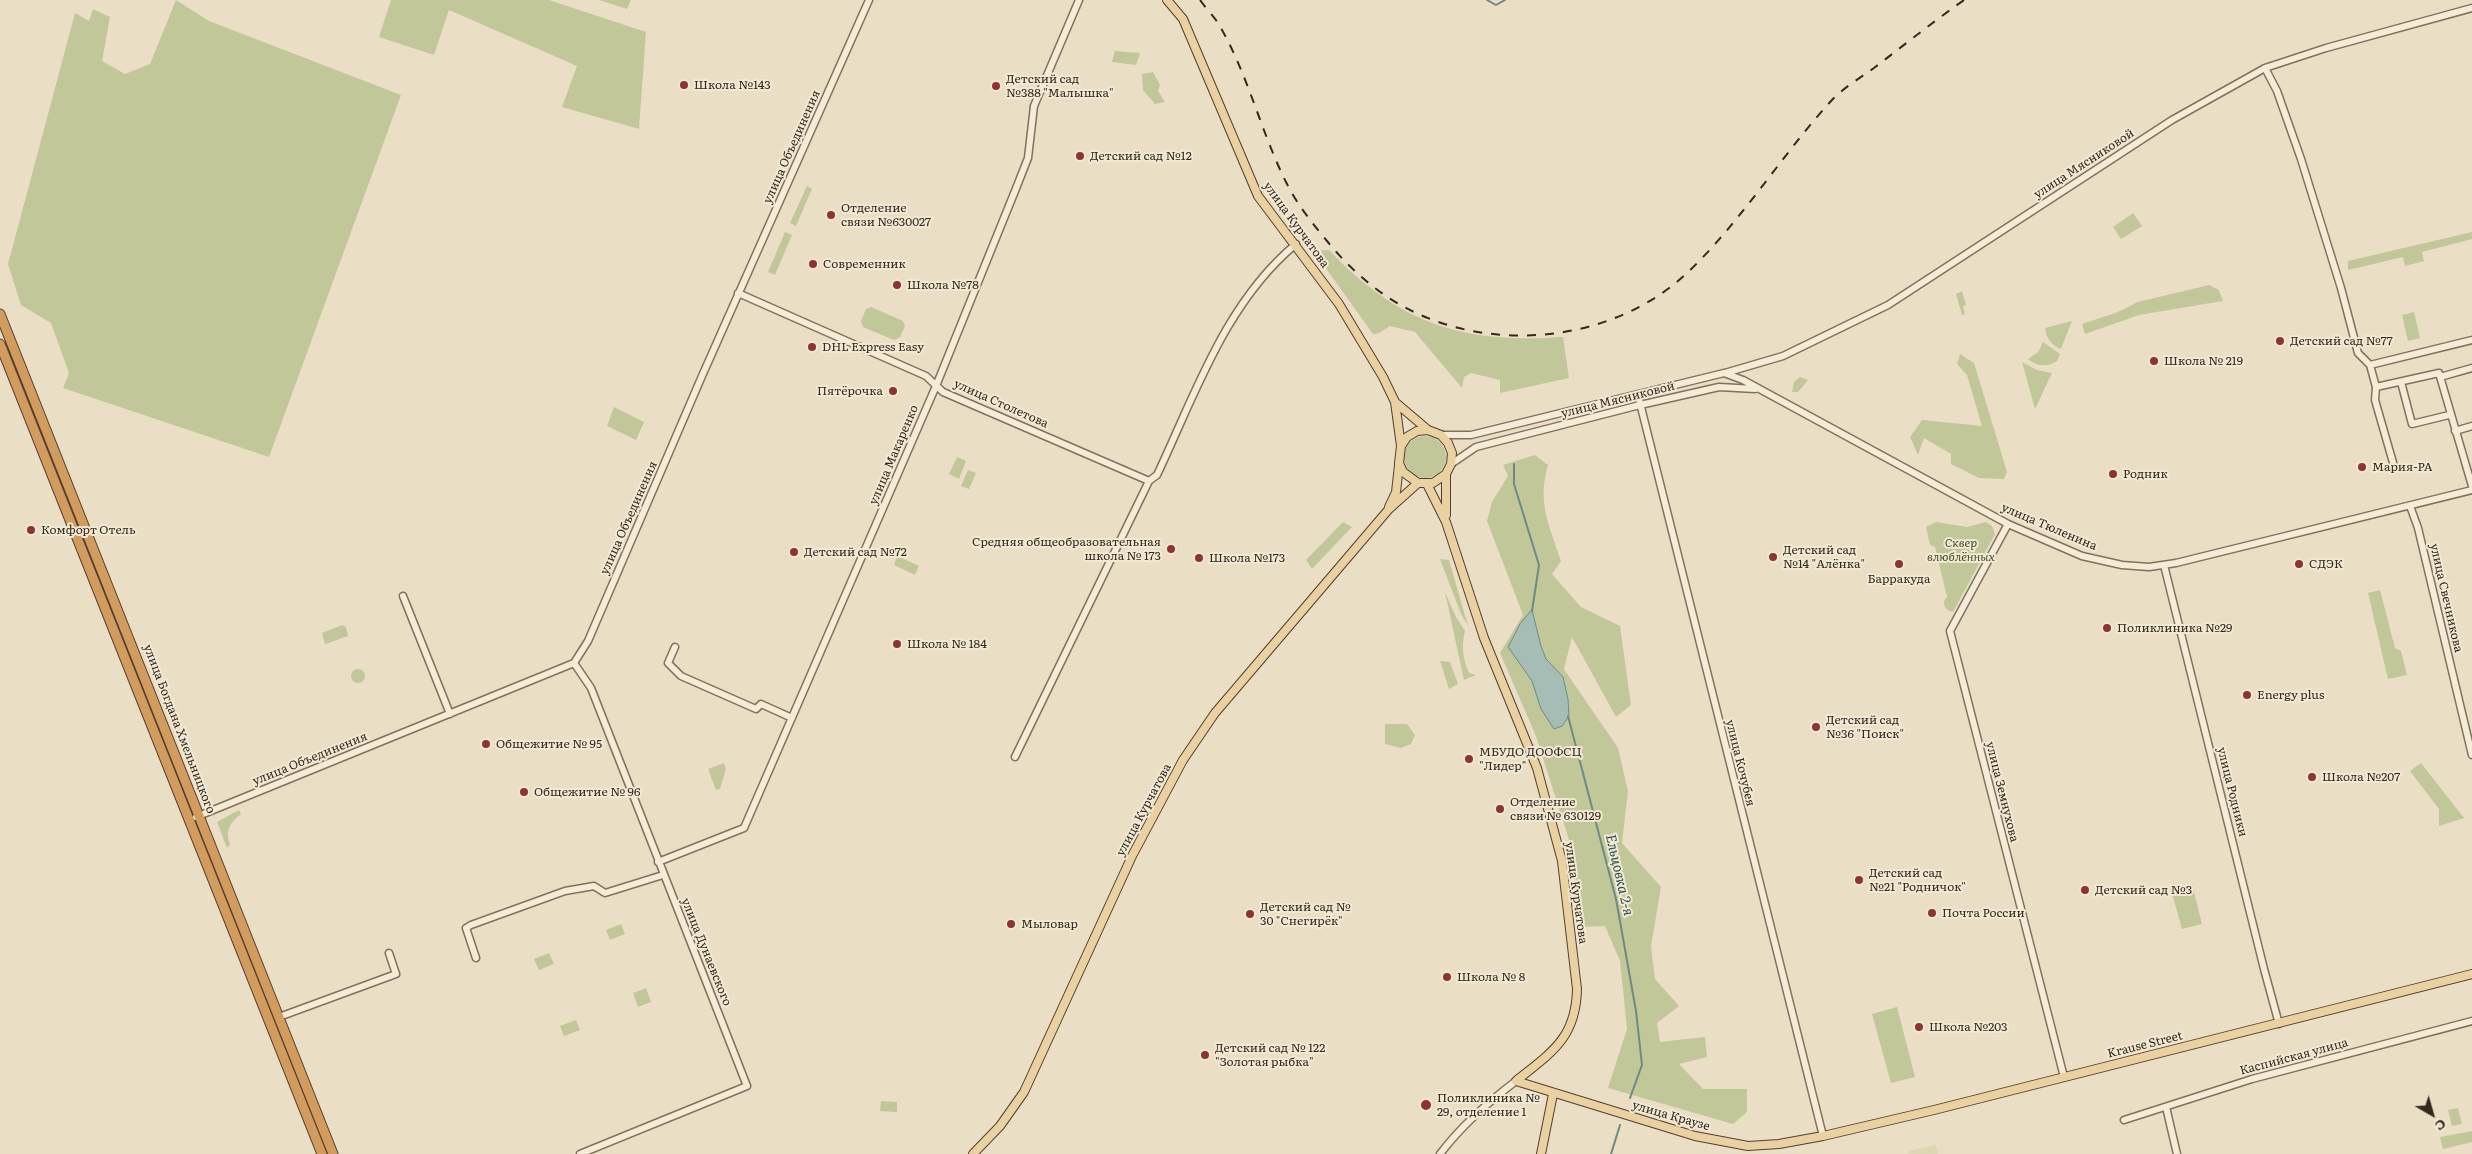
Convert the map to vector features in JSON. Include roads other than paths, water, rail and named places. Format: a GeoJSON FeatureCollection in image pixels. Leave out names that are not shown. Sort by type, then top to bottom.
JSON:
{"type":"FeatureCollection","features":[{"type":"Feature","properties":{"kind":"highway","name":"улица Богдана Хмельницкого"},"geometry":{"type":"LineString","coordinates":[[0,314],[333,1154]]}},
{"type":"Feature","properties":{"kind":"highway","name":"улица Богдана Хмельницкого"},"geometry":{"type":"LineString","coordinates":[[0,344],[322,1154]]}},
{"type":"Feature","properties":{"kind":"highway"},"geometry":{"type":"LineString","coordinates":[[87,562],[97,558]]}},
{"type":"Feature","properties":{"kind":"highway"},"geometry":{"type":"LineString","coordinates":[[136,685],[146,681]]}},
{"type":"Feature","properties":{"kind":"main road","name":"улица Курчатова"},"geometry":{"type":"LineString","coordinates":[[1166,0],[1183,19],[1258,196],[1296,244],[1367,346],[1395,402],[1401,446]]}},
{"type":"Feature","properties":{"kind":"main road","name":"улица Курчатова"},"geometry":{"type":"LineString","coordinates":[[1395,402],[1428,430]]}},
{"type":"Feature","properties":{"kind":"main road"},"geometry":{"type":"LineString","coordinates":[[1428,430],[1441,435],[1448,443],[1452,453],[1451,464],[1446,474],[1440,479],[1422,484],[1389,509],[1396,492],[1401,446],[1407,437],[1417,431],[1428,430]]}},
{"type":"Feature","properties":{"kind":"main road"},"geometry":{"type":"LineString","coordinates":[[1399,463],[1403,472],[1422,484],[1446,522]]}},
{"type":"Feature","properties":{"kind":"main road"},"geometry":{"type":"LineString","coordinates":[[1446,474],[1446,522]]}},
{"type":"Feature","properties":{"kind":"main road","name":"улица Курчатова"},"geometry":{"type":"LineString","coordinates":[[973,1154],[1014,1109],[1024,1092],[1132,856],[1198,736],[1221,706],[1389,509]]}},
{"type":"Feature","properties":{"kind":"main road","name":"улица Курчатова"},"geometry":{"type":"LineString","coordinates":[[1446,522],[1484,638],[1537,768],[1562,861],[1577,989],[1577,1008],[1566,1036],[1552,1051],[1516,1081]]}},
{"type":"Feature","properties":{"kind":"main road","name":"Krause Street"},"geometry":{"type":"LineString","coordinates":[[1823,1136],[2279,1024],[2472,974]]}},
{"type":"Feature","properties":{"kind":"main road","name":"улица Краузе"},"geometry":{"type":"LineString","coordinates":[[1516,1081],[1553,1094],[1695,1136],[1748,1146],[1779,1144],[1823,1136]]}},
{"type":"Feature","properties":{"kind":"main road"},"geometry":{"type":"LineString","coordinates":[[1541,1154],[1553,1094]]}},
{"type":"Feature","properties":{"kind":"street","name":"улица Объединения"},"geometry":{"type":"LineString","coordinates":[[189,820],[574,663],[588,641],[738,293],[869,0]]}},
{"type":"Feature","properties":{"kind":"street","name":"улица Макаренко"},"geometry":{"type":"LineString","coordinates":[[658,862],[744,828],[936,386],[1028,158],[1034,106],[1079,0]]}},
{"type":"Feature","properties":{"kind":"street","name":"улица Мясниковой"},"geometry":{"type":"LineString","coordinates":[[1441,435],[1471,435],[1638,395],[1783,356],[1888,305],[2172,120],[2264,68],[2326,48],[2472,8]]}},
{"type":"Feature","properties":{"kind":"street"},"geometry":{"type":"LineString","coordinates":[[2264,68],[2277,91],[2301,159],[2342,288],[2358,352],[2370,365],[2376,388],[2375,400],[2394,466]]}},
{"type":"Feature","properties":{"kind":"street"},"geometry":{"type":"LineString","coordinates":[[1015,757],[1149,481],[1157,475],[1223,333],[1257,284],[1296,244]]}},
{"type":"Feature","properties":{"kind":"street","name":"улица Столетова"},"geometry":{"type":"LineString","coordinates":[[738,293],[926,376],[936,386],[1149,481]]}},
{"type":"Feature","properties":{"kind":"street"},"geometry":{"type":"LineString","coordinates":[[2370,365],[2472,340]]}},
{"type":"Feature","properties":{"kind":"street"},"geometry":{"type":"LineString","coordinates":[[2440,377],[2472,368]]}},
{"type":"Feature","properties":{"kind":"street"},"geometry":{"type":"LineString","coordinates":[[1724,373],[1734,375],[1758,390]]}},
{"type":"Feature","properties":{"kind":"street"},"geometry":{"type":"LineString","coordinates":[[2376,388],[2438,373],[2449,415],[2472,486]]}},
{"type":"Feature","properties":{"kind":"street"},"geometry":{"type":"LineString","coordinates":[[2401,382],[2412,424],[2449,415]]}},
{"type":"Feature","properties":{"kind":"street","name":"улица Мясниковой"},"geometry":{"type":"LineString","coordinates":[[1451,464],[1476,447],[1640,405],[1719,387],[1758,390]]}},
{"type":"Feature","properties":{"kind":"street","name":"улица Тюленина"},"geometry":{"type":"LineString","coordinates":[[1758,390],[2008,524],[2082,556],[2122,565],[2164,565],[2472,490]]}},
{"type":"Feature","properties":{"kind":"street","name":"улица Кочубея"},"geometry":{"type":"LineString","coordinates":[[1638,395],[1823,1136]]}},
{"type":"Feature","properties":{"kind":"street"},"geometry":{"type":"LineString","coordinates":[[2455,431],[2472,426]]}},
{"type":"Feature","properties":{"kind":"street","name":"улица Свечникова"},"geometry":{"type":"LineString","coordinates":[[2410,506],[2418,528],[2472,755]]}},
{"type":"Feature","properties":{"kind":"street","name":"улица Земнухова"},"geometry":{"type":"LineString","coordinates":[[2008,524],[1950,631],[2064,1077]]}},
{"type":"Feature","properties":{"kind":"street","name":"улица Родники"},"geometry":{"type":"LineString","coordinates":[[2164,565],[2262,964],[2279,1024]]}},
{"type":"Feature","properties":{"kind":"street"},"geometry":{"type":"LineString","coordinates":[[403,596],[450,714]]}},
{"type":"Feature","properties":{"kind":"street"},"geometry":{"type":"LineString","coordinates":[[675,647],[668,663],[680,676],[756,709],[761,704],[792,718]]}},
{"type":"Feature","properties":{"kind":"street","name":"улица Дунаевского"},"geometry":{"type":"LineString","coordinates":[[574,663],[591,688],[747,1086],[593,1152],[580,1154]]}},
{"type":"Feature","properties":{"kind":"street"},"geometry":{"type":"LineString","coordinates":[[476,958],[466,928],[471,925],[565,891],[594,886],[605,893],[663,875]]}},
{"type":"Feature","properties":{"kind":"street"},"geometry":{"type":"LineString","coordinates":[[279,1017],[396,974],[389,953]]}},
{"type":"Feature","properties":{"kind":"street","name":"Каспийская улица"},"geometry":{"type":"LineString","coordinates":[[2124,1120],[2252,1079],[2472,1021]]}},
{"type":"Feature","properties":{"kind":"street"},"geometry":{"type":"LineString","coordinates":[[1440,1154],[1485,1104],[1516,1081]]}},
{"type":"Feature","properties":{"kind":"street"},"geometry":{"type":"LineString","coordinates":[[2166,1107],[2177,1154]]}},
{"type":"Feature","properties":{"kind":"water"},"geometry":{"type":"Polygon","coordinates":[[[1532,610],[1546,659],[1563,677],[1568,699],[1569,716],[1562,726],[1554,729],[1541,709],[1532,681],[1508,647],[1520,624],[1532,610]]]}},
{"type":"Feature","properties":{"kind":"waterway","name":"Ельцовка 2-я"},"geometry":{"type":"LineString","coordinates":[[1487,0],[1496,5],[1505,0]]}},
{"type":"Feature","properties":{"kind":"waterway","name":"Ельцовка 2-я"},"geometry":{"type":"LineString","coordinates":[[1514,464],[1514,484],[1539,565],[1532,611]]}},
{"type":"Feature","properties":{"kind":"waterway","name":"Ельцовка 2-я"},"geometry":{"type":"LineString","coordinates":[[1568,716],[1616,899],[1636,1011],[1642,1065],[1630,1098]]}},
{"type":"Feature","properties":{"kind":"waterway","name":"Ельцовка 2-я"},"geometry":{"type":"LineString","coordinates":[[1611,1154],[1620,1125]]}},
{"type":"Feature","properties":{"kind":"railway"},"geometry":{"type":"LineString","coordinates":[[1200,0],[1217,22],[1232,48],[1270,146],[1291,191],[1316,227],[1347,264],[1386,296],[1421,315],[1459,328],[1499,335],[1540,335],[1580,329],[1618,317],[1654,298],[1686,274],[1725,233],[1795,144],[1836,96],[1964,0]]}},
{"type":"Feature","properties":{"kind":"place","name":"Школа №143"},"geometry":{"type":"Point","coordinates":[684,85]}},
{"type":"Feature","properties":{"kind":"place","name":"Детский сад №388 \"Малышка\""},"geometry":{"type":"Point","coordinates":[996,86]}},
{"type":"Feature","properties":{"kind":"place","name":"Детский сад №12"},"geometry":{"type":"Point","coordinates":[1080,156]}},
{"type":"Feature","properties":{"kind":"place","name":"Отделение связи №630027"},"geometry":{"type":"Point","coordinates":[831,215]}},
{"type":"Feature","properties":{"kind":"place","name":"Современник"},"geometry":{"type":"Point","coordinates":[813,264]}},
{"type":"Feature","properties":{"kind":"place","name":"Школа №78"},"geometry":{"type":"Point","coordinates":[897,285]}},
{"type":"Feature","properties":{"kind":"place","name":"Детский сад №77"},"geometry":{"type":"Point","coordinates":[2280,341]}},
{"type":"Feature","properties":{"kind":"place","name":"DHL Express Easy"},"geometry":{"type":"Point","coordinates":[812,347]}},
{"type":"Feature","properties":{"kind":"place","name":"Школа № 219"},"geometry":{"type":"Point","coordinates":[2154,361]}},
{"type":"Feature","properties":{"kind":"place","name":"Пятёрочка"},"geometry":{"type":"Point","coordinates":[893,391]}},
{"type":"Feature","properties":{"kind":"place","name":"Мария-РА"},"geometry":{"type":"Point","coordinates":[2362,467]}},
{"type":"Feature","properties":{"kind":"place","name":"Родник"},"geometry":{"type":"Point","coordinates":[2113,474]}},
{"type":"Feature","properties":{"kind":"place","name":"Комфорт Отель"},"geometry":{"type":"Point","coordinates":[31,530]}},
{"type":"Feature","properties":{"kind":"place","name":"Средняя общеобразовательная школа № 173"},"geometry":{"type":"Point","coordinates":[1171,549]}},
{"type":"Feature","properties":{"kind":"place","name":"Детский сад №72"},"geometry":{"type":"Point","coordinates":[794,552]}},
{"type":"Feature","properties":{"kind":"place","name":"Детский сад №14 \"Алёнка\""},"geometry":{"type":"Point","coordinates":[1773,557]}},
{"type":"Feature","properties":{"kind":"place","name":"Школа №173"},"geometry":{"type":"Point","coordinates":[1199,558]}},
{"type":"Feature","properties":{"kind":"place","name":"Барракуда"},"geometry":{"type":"Point","coordinates":[1899,564]}},
{"type":"Feature","properties":{"kind":"place","name":"СДЭК"},"geometry":{"type":"Point","coordinates":[2299,564]}},
{"type":"Feature","properties":{"kind":"place","name":"Поликлиника №29"},"geometry":{"type":"Point","coordinates":[2107,628]}},
{"type":"Feature","properties":{"kind":"place","name":"Школа № 184"},"geometry":{"type":"Point","coordinates":[897,644]}},
{"type":"Feature","properties":{"kind":"place","name":"Energy plus"},"geometry":{"type":"Point","coordinates":[2247,695]}},
{"type":"Feature","properties":{"kind":"place","name":"Детский сад №36 \"Поиск\""},"geometry":{"type":"Point","coordinates":[1816,727]}},
{"type":"Feature","properties":{"kind":"place","name":"Общежитие № 95"},"geometry":{"type":"Point","coordinates":[486,744]}},
{"type":"Feature","properties":{"kind":"place","name":"МБУДО ДООФСЦ \"Лидер\""},"geometry":{"type":"Point","coordinates":[1469,759]}},
{"type":"Feature","properties":{"kind":"place","name":"Школа №207"},"geometry":{"type":"Point","coordinates":[2312,777]}},
{"type":"Feature","properties":{"kind":"place","name":"Общежитие № 96"},"geometry":{"type":"Point","coordinates":[524,792]}},
{"type":"Feature","properties":{"kind":"place","name":"Отделение связи № 630129"},"geometry":{"type":"Point","coordinates":[1500,809]}},
{"type":"Feature","properties":{"kind":"place","name":"Детский сад №21 \"Родничок\""},"geometry":{"type":"Point","coordinates":[1859,880]}},
{"type":"Feature","properties":{"kind":"place","name":"Детский сад №3"},"geometry":{"type":"Point","coordinates":[2085,890]}},
{"type":"Feature","properties":{"kind":"place","name":"Почта России"},"geometry":{"type":"Point","coordinates":[1932,913]}},
{"type":"Feature","properties":{"kind":"place","name":"Детский сад № 30 \"Снегирёк\""},"geometry":{"type":"Point","coordinates":[1250,914]}},
{"type":"Feature","properties":{"kind":"place","name":"Мыловар"},"geometry":{"type":"Point","coordinates":[1011,924]}},
{"type":"Feature","properties":{"kind":"place","name":"Школа № 8"},"geometry":{"type":"Point","coordinates":[1447,977]}},
{"type":"Feature","properties":{"kind":"place","name":"Школа №203"},"geometry":{"type":"Point","coordinates":[1919,1027]}},
{"type":"Feature","properties":{"kind":"place","name":"Детский сад № 122 \"Золотая рыбка\""},"geometry":{"type":"Point","coordinates":[1205,1055]}},
{"type":"Feature","properties":{"kind":"place","name":"Поликлиника № 29, отделение 1"},"geometry":{"type":"Point","coordinates":[1426,1105]}},
{"type":"Feature","properties":{"kind":"park label","name":"Сквер влюблённых"},"geometry":{"type":"Point","coordinates":[1961,550]}}]}
